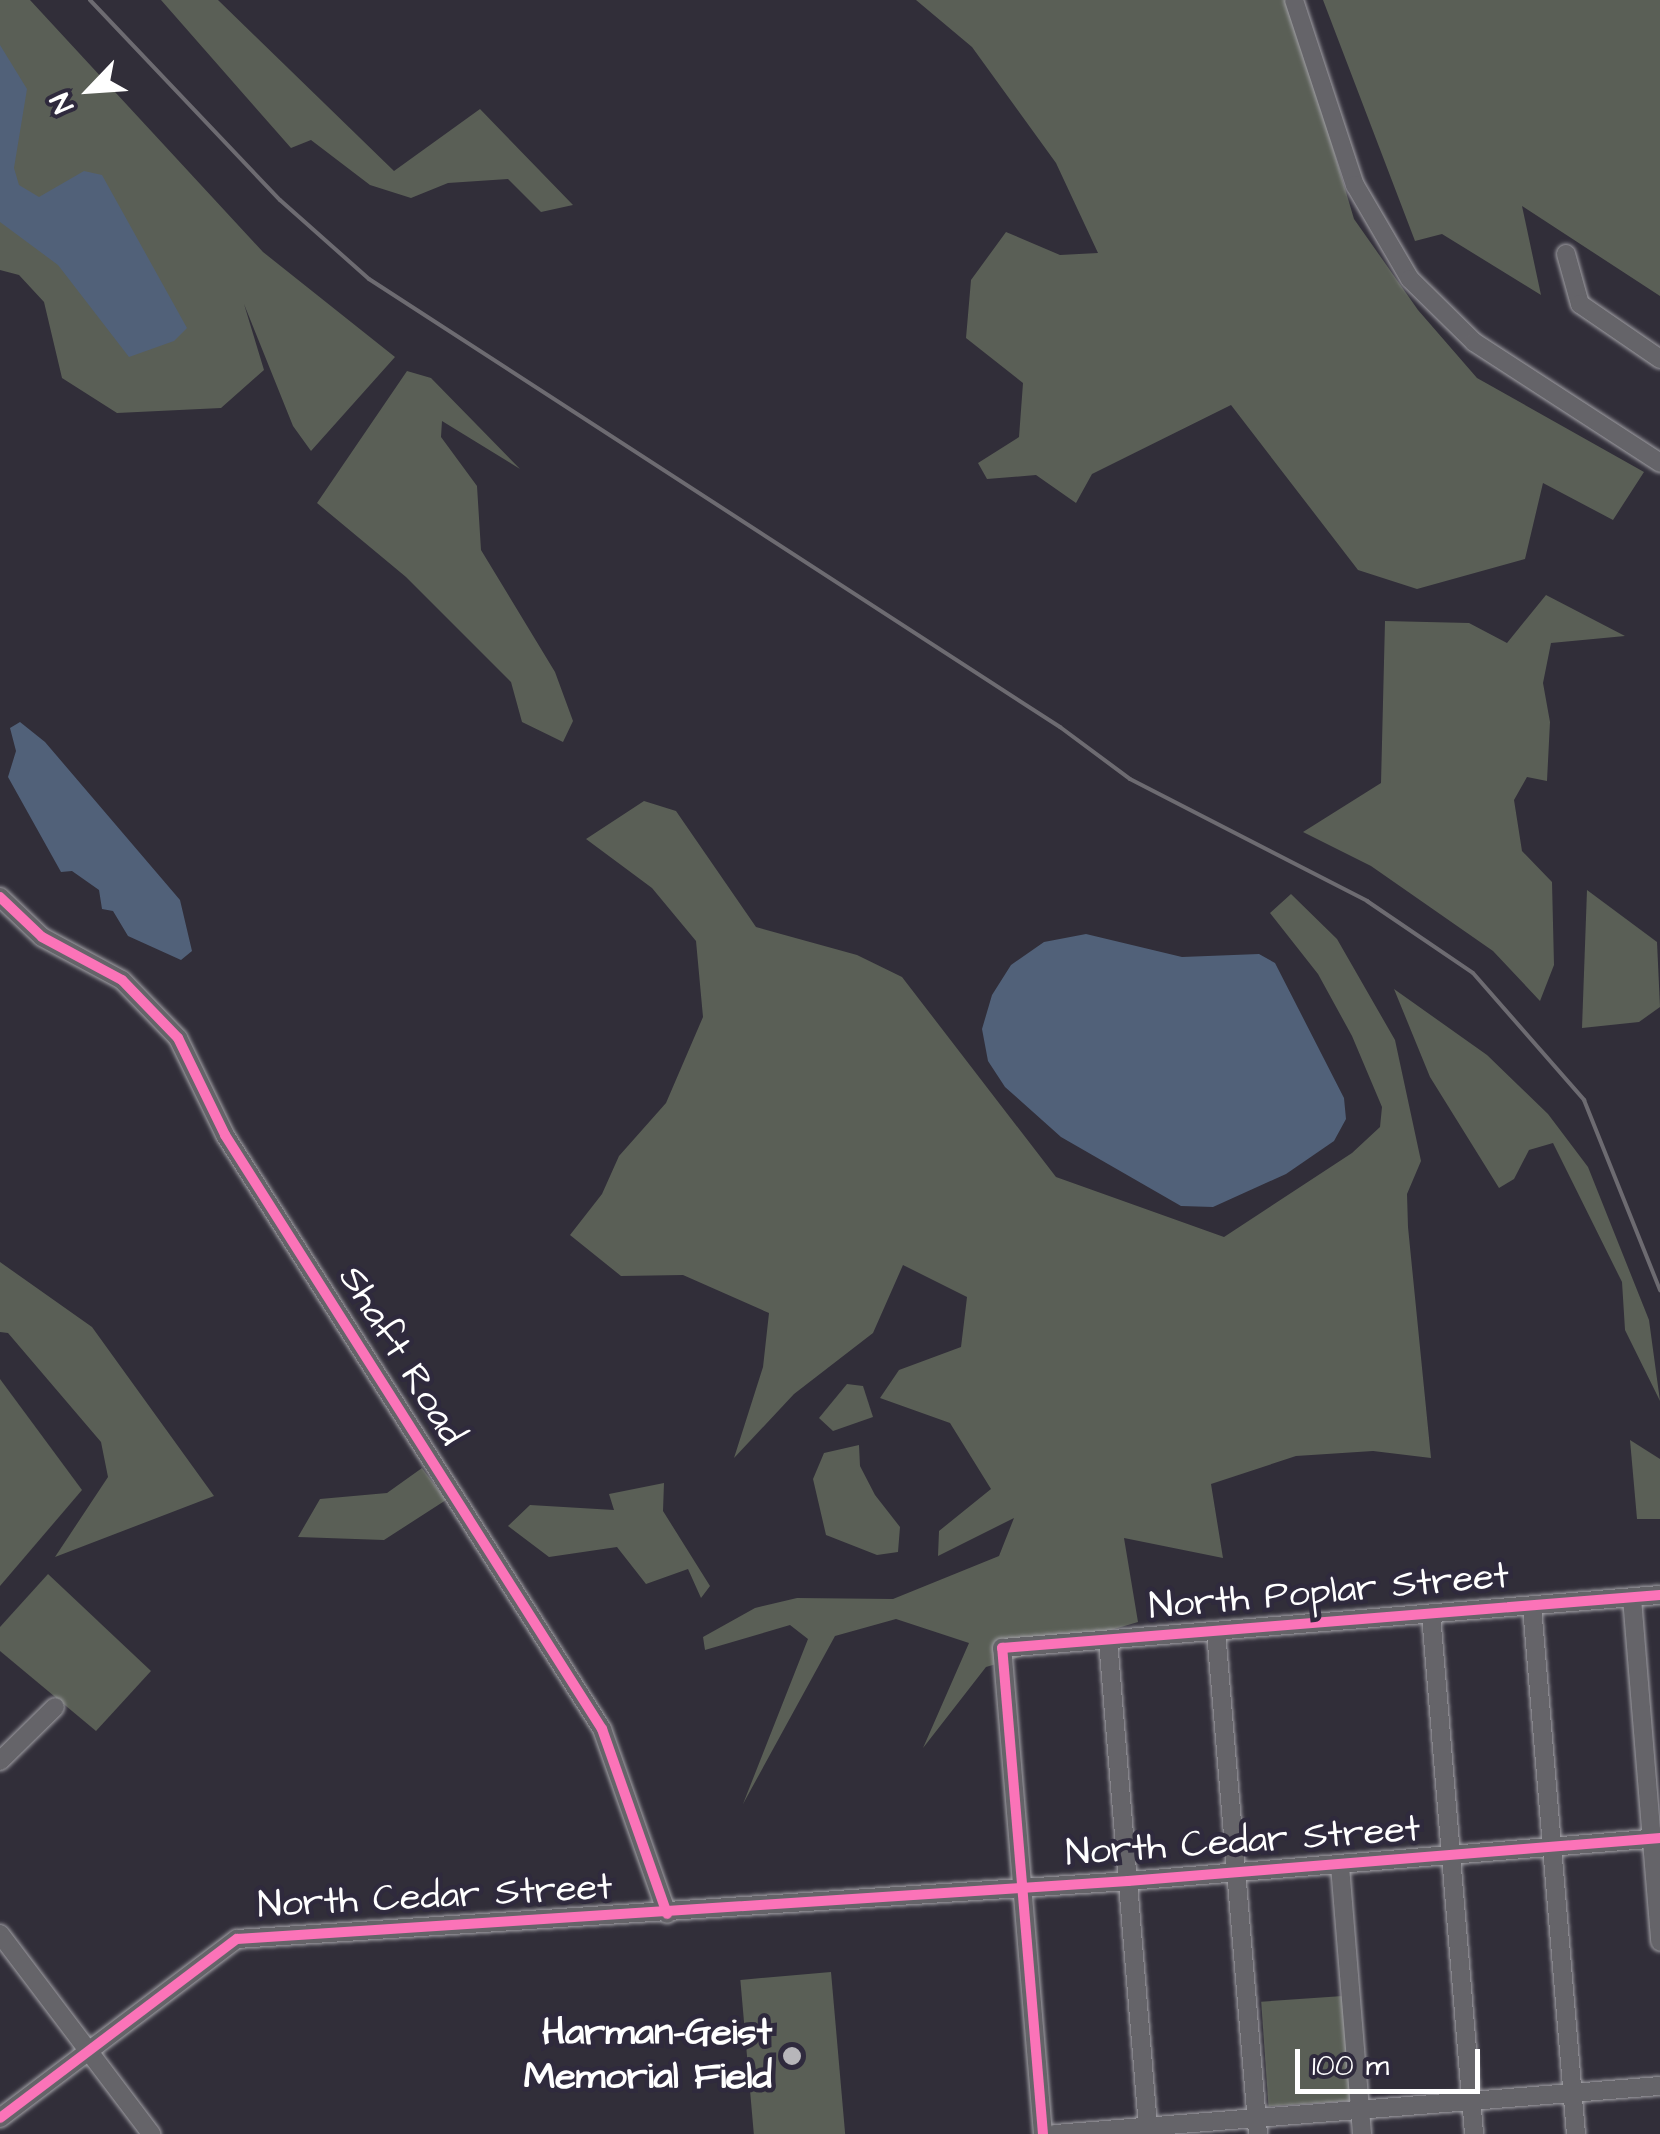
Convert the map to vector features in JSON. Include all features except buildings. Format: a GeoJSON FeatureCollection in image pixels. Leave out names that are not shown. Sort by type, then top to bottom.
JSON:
{"type":"FeatureCollection","features":[{"type":"Feature","properties":{"kind":"street"},"geometry":{"type":"LineString","coordinates":[[1294,0],[1355,186],[1410,279],[1474,342],[1660,462]]}},
{"type":"Feature","properties":{"kind":"street"},"geometry":{"type":"LineString","coordinates":[[1566,254],[1580,304],[1660,359]]}},
{"type":"Feature","properties":{"kind":"street","name":"Shaft Road"},"geometry":{"type":"LineString","coordinates":[[0,897],[42,936],[122,980],[178,1038],[225,1135],[602,1730],[667,1914]]}},
{"type":"Feature","properties":{"kind":"street","name":"North Poplar Street"},"geometry":{"type":"LineString","coordinates":[[1024,1887],[1002,1648],[1660,1594]]}},
{"type":"Feature","properties":{"kind":"street"},"geometry":{"type":"LineString","coordinates":[[1632,1598],[1656,1838],[1660,1942]]}},
{"type":"Feature","properties":{"kind":"street"},"geometry":{"type":"LineString","coordinates":[[1532,1606],[1576,2134]]}},
{"type":"Feature","properties":{"kind":"street"},"geometry":{"type":"LineString","coordinates":[[1431,1614],[1474,2134]]}},
{"type":"Feature","properties":{"kind":"street"},"geometry":{"type":"LineString","coordinates":[[1216,1631],[1257,2126]]}},
{"type":"Feature","properties":{"kind":"street"},"geometry":{"type":"LineString","coordinates":[[1108,1640],[1149,2130]]}},
{"type":"Feature","properties":{"kind":"street"},"geometry":{"type":"LineString","coordinates":[[0,1762],[55,1708]]}},
{"type":"Feature","properties":{"kind":"street","name":"North Cedar Street"},"geometry":{"type":"LineString","coordinates":[[0,2118],[237,1939],[667,1914],[1340,1866],[1656,1838]]}},
{"type":"Feature","properties":{"kind":"street"},"geometry":{"type":"LineString","coordinates":[[1340,1866],[1362,2134]]}},
{"type":"Feature","properties":{"kind":"street"},"geometry":{"type":"LineString","coordinates":[[1024,1887],[1042,2134]]}},
{"type":"Feature","properties":{"kind":"street"},"geometry":{"type":"LineString","coordinates":[[0,1934],[151,2134]]}},
{"type":"Feature","properties":{"kind":"street"},"geometry":{"type":"LineString","coordinates":[[1055,2134],[1257,2126],[1360,2110],[1660,2086]]}},
{"type":"Feature","properties":{"kind":"shaded area"},"geometry":{"type":"Polygon","coordinates":[[[0,0],[30,0],[263,252],[395,357],[311,451],[293,426],[244,304],[264,370],[221,408],[117,413],[62,378],[44,302],[19,275],[0,270],[0,0]]]}},
{"type":"Feature","properties":{"kind":"shaded area"},"geometry":{"type":"Polygon","coordinates":[[[161,0],[218,0],[394,171],[480,109],[573,205],[541,212],[508,179],[448,183],[411,198],[370,185],[311,140],[291,148],[161,0]]]}},
{"type":"Feature","properties":{"kind":"shaded area"},"geometry":{"type":"Polygon","coordinates":[[[916,0],[1289,0],[1354,219],[1418,310],[1477,378],[1644,472],[1613,520],[1543,483],[1525,559],[1417,589],[1358,570],[1231,405],[1092,474],[1076,503],[1036,475],[987,479],[978,463],[1019,437],[1023,383],[966,338],[971,280],[1006,232],[1060,255],[1098,253],[1056,163],[972,47],[916,0]]]}},
{"type":"Feature","properties":{"kind":"shaded area"},"geometry":{"type":"Polygon","coordinates":[[[1323,0],[1660,0],[1660,296],[1522,206],[1541,295],[1442,234],[1415,241],[1323,0]]]}},
{"type":"Feature","properties":{"kind":"shaded area"},"geometry":{"type":"Polygon","coordinates":[[[407,371],[431,378],[520,469],[442,421],[441,437],[477,486],[481,550],[555,672],[573,721],[563,742],[522,722],[511,682],[406,577],[317,503],[407,371]]]}},
{"type":"Feature","properties":{"kind":"shaded area"},"geometry":{"type":"Polygon","coordinates":[[[1546,595],[1625,636],[1551,643],[1543,683],[1550,722],[1547,781],[1527,777],[1514,800],[1522,851],[1552,882],[1554,965],[1540,1001],[1493,951],[1371,866],[1303,832],[1381,783],[1385,621],[1469,623],[1507,643],[1546,595]]]}},
{"type":"Feature","properties":{"kind":"shaded area"},"geometry":{"type":"Polygon","coordinates":[[[644,801],[676,811],[756,927],[857,955],[902,977],[1056,1177],[1224,1237],[1352,1153],[1380,1127],[1382,1107],[1352,1036],[1318,974],[1270,913],[1291,894],[1337,939],[1395,1040],[1421,1161],[1407,1194],[1408,1227],[1431,1458],[1373,1451],[1296,1456],[1211,1484],[1223,1558],[1124,1538],[1138,1622],[986,1667],[923,1748],[969,1643],[896,1619],[835,1636],[743,1804],[808,1639],[790,1625],[705,1650],[703,1637],[755,1608],[797,1598],[893,1599],[999,1556],[1014,1518],[938,1556],[939,1531],[991,1489],[950,1423],[880,1398],[899,1370],[961,1347],[967,1297],[903,1265],[873,1333],[794,1394],[734,1458],[763,1367],[769,1313],[683,1275],[621,1276],[570,1235],[602,1194],[619,1156],[666,1103],[703,1017],[696,941],[652,888],[586,839],[644,801]]]}},
{"type":"Feature","properties":{"kind":"shaded area"},"geometry":{"type":"Polygon","coordinates":[[[1587,890],[1657,942],[1660,1007],[1639,1022],[1582,1028],[1587,890]]]}},
{"type":"Feature","properties":{"kind":"shaded area"},"geometry":{"type":"Polygon","coordinates":[[[1394,989],[1487,1055],[1548,1114],[1588,1167],[1649,1320],[1660,1401],[1625,1330],[1622,1282],[1553,1143],[1529,1150],[1514,1179],[1499,1188],[1430,1077],[1394,989]]]}},
{"type":"Feature","properties":{"kind":"shaded area"},"geometry":{"type":"Polygon","coordinates":[[[0,1262],[92,1327],[214,1496],[55,1557],[108,1477],[101,1442],[8,1333],[0,1332],[0,1262]]]}},
{"type":"Feature","properties":{"kind":"shaded area"},"geometry":{"type":"Polygon","coordinates":[[[0,1379],[82,1490],[0,1586],[0,1379]]]}},
{"type":"Feature","properties":{"kind":"shaded area"},"geometry":{"type":"Polygon","coordinates":[[[847,1384],[863,1386],[873,1417],[833,1431],[819,1418],[847,1384]]]}},
{"type":"Feature","properties":{"kind":"shaded area"},"geometry":{"type":"Polygon","coordinates":[[[1630,1440],[1660,1459],[1660,1519],[1637,1519],[1630,1440]]]}},
{"type":"Feature","properties":{"kind":"shaded area"},"geometry":{"type":"Polygon","coordinates":[[[859,1445],[860,1466],[875,1495],[900,1527],[898,1552],[877,1555],[826,1535],[813,1479],[824,1453],[859,1445]]]}},
{"type":"Feature","properties":{"kind":"shaded area"},"geometry":{"type":"Polygon","coordinates":[[[422,1468],[446,1500],[384,1540],[298,1537],[320,1499],[387,1493],[422,1468]]]}},
{"type":"Feature","properties":{"kind":"shaded area"},"geometry":{"type":"Polygon","coordinates":[[[664,1483],[663,1511],[710,1586],[701,1598],[688,1569],[646,1584],[617,1547],[549,1557],[508,1526],[530,1505],[614,1510],[609,1494],[664,1483]]]}},
{"type":"Feature","properties":{"kind":"shaded area"},"geometry":{"type":"Polygon","coordinates":[[[48,1574],[151,1671],[96,1731],[0,1651],[0,1627],[48,1574]]]}},
{"type":"Feature","properties":{"kind":"shaded area","name":"Harman-Geist Memorial Field"},"geometry":{"type":"Polygon","coordinates":[[[831,1972],[845,2134],[754,2134],[740,1980],[831,1972]]]}},
{"type":"Feature","properties":{"kind":"shaded area"},"geometry":{"type":"Polygon","coordinates":[[[1343,1996],[1350,2101],[1269,2106],[1261,2002],[1343,1996]]]}},
{"type":"Feature","properties":{"kind":"water"},"geometry":{"type":"Polygon","coordinates":[[[0,45],[27,89],[14,168],[19,185],[39,197],[84,171],[102,175],[187,328],[174,341],[129,357],[58,265],[0,222],[0,45]]]}},
{"type":"Feature","properties":{"kind":"water"},"geometry":{"type":"Polygon","coordinates":[[[20,722],[45,742],[180,900],[192,951],[181,960],[128,936],[113,911],[102,909],[99,890],[72,871],[61,872],[8,777],[16,751],[10,728],[20,722]]]}},
{"type":"Feature","properties":{"kind":"water"},"geometry":{"type":"Polygon","coordinates":[[[1086,934],[1182,957],[1259,954],[1275,963],[1344,1098],[1346,1119],[1334,1141],[1286,1174],[1213,1207],[1181,1206],[1061,1137],[1005,1087],[988,1061],[982,1029],[992,995],[1011,965],[1044,942],[1086,934]]]}},
{"type":"Feature","properties":{"kind":"railway"},"geometry":{"type":"LineString","coordinates":[[90,0],[280,200],[369,279],[1060,727],[1130,779],[1367,901],[1473,973],[1584,1100],[1660,1290]]}},
{"type":"Feature","properties":{"kind":"cycle path"},"geometry":{"type":"LineString","coordinates":[[0,897],[42,937],[122,980],[178,1038],[225,1135],[602,1729],[667,1914]]}},
{"type":"Feature","properties":{"kind":"cycle path"},"geometry":{"type":"LineString","coordinates":[[1043,2134],[1002,1648],[1660,1595]]}},
{"type":"Feature","properties":{"kind":"cycle path"},"geometry":{"type":"LineString","coordinates":[[0,2118],[237,1939],[1128,1881],[1660,1838]]}},
{"type":"Feature","properties":{"kind":"place","name":"Harman-Geist Memorial Field"},"geometry":{"type":"Point","coordinates":[792,2056]}}]}
